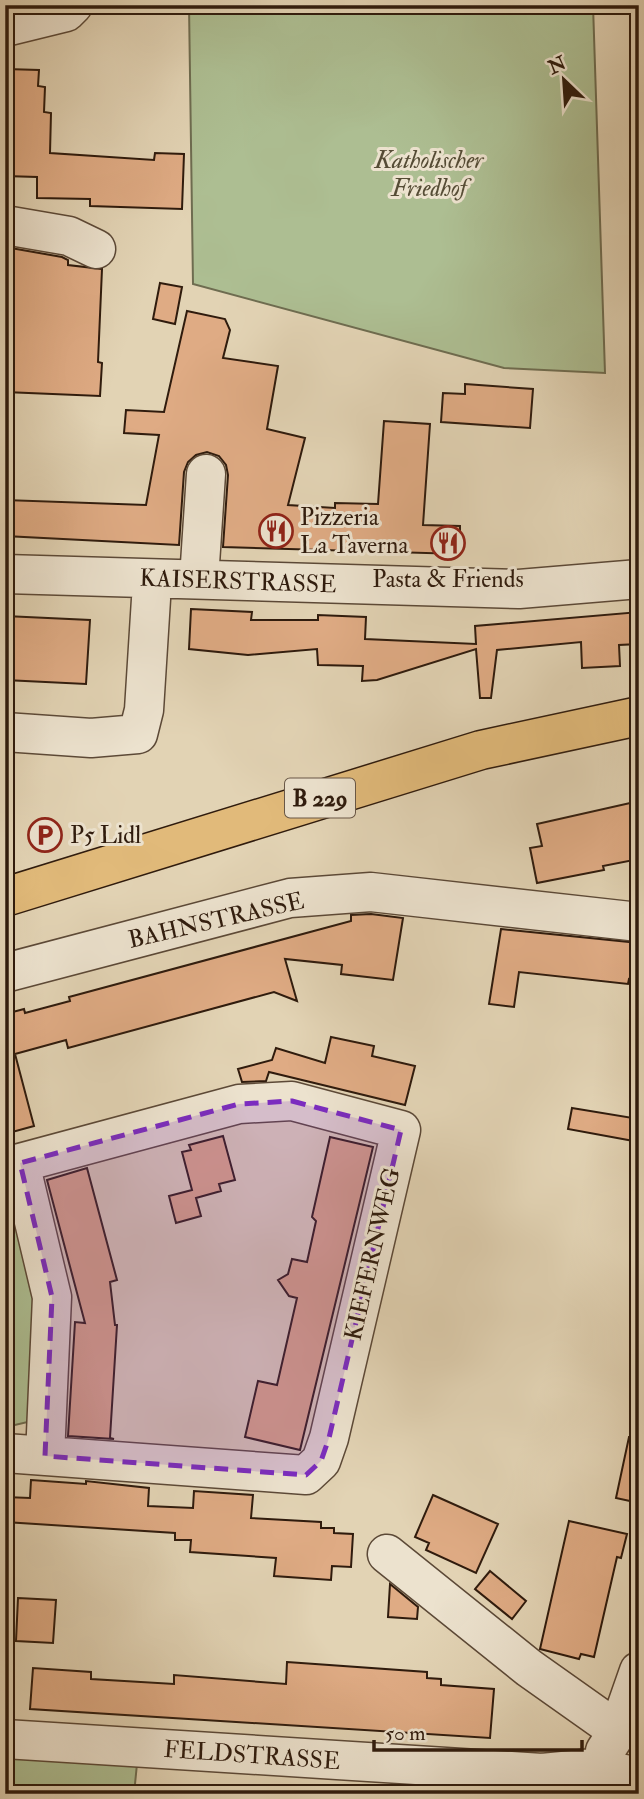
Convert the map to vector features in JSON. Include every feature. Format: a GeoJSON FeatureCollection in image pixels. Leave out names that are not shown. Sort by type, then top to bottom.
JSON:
{"type":"FeatureCollection","features":[{"type":"Feature","properties":{"kind":"main road","name":"B 229"},"geometry":{"type":"LineString","coordinates":[[5,897],[481,750],[639,716]]}},
{"type":"Feature","properties":{"kind":"street"},"geometry":{"type":"LineString","coordinates":[[5,27],[66,12],[73,5]]}},
{"type":"Feature","properties":{"kind":"street"},"geometry":{"type":"LineString","coordinates":[[5,226],[69,236],[96,249]]}},
{"type":"Feature","properties":{"kind":"street"},"geometry":{"type":"LineString","coordinates":[[199,579],[206,474]]}},
{"type":"Feature","properties":{"kind":"street","name":"KAISERSTRASSE"},"geometry":{"type":"LineString","coordinates":[[5,574],[519,589],[639,579]]}},
{"type":"Feature","properties":{"kind":"street"},"geometry":{"type":"LineString","coordinates":[[5,732],[91,738],[138,734],[144,710],[151,599]]}},
{"type":"Feature","properties":{"kind":"street","name":"BAHNSTRASSE"},"geometry":{"type":"LineString","coordinates":[[5,973],[290,898],[371,892],[639,922]]}},
{"type":"Feature","properties":{"kind":"street","name":"KIEFERNWEG"},"geometry":{"type":"LineString","coordinates":[[5,1453],[306,1475],[321,1461],[329,1438],[401,1130],[292,1101],[239,1104],[13,1165]]}},
{"type":"Feature","properties":{"kind":"street"},"geometry":{"type":"LineString","coordinates":[[13,1165],[52,1297],[45,1455]]}},
{"type":"Feature","properties":{"kind":"street"},"geometry":{"type":"LineString","coordinates":[[387,1554],[529,1668],[618,1731]]}},
{"type":"Feature","properties":{"kind":"street"},"geometry":{"type":"LineString","coordinates":[[639,1671],[618,1731],[594,1768],[639,1777]]}},
{"type":"Feature","properties":{"kind":"street","name":"FELDSTRASSE"},"geometry":{"type":"LineString","coordinates":[[5,1739],[540,1783],[594,1768]]}},
{"type":"Feature","properties":{"kind":"highlighted area"},"geometry":{"type":"Polygon","coordinates":[[[292,1101],[401,1130],[329,1438],[321,1461],[306,1475],[45,1456],[52,1297],[20,1163],[239,1104],[292,1101]]]}},
{"type":"Feature","properties":{"kind":"green space","name":"Katholischer Friedhof"},"geometry":{"type":"Polygon","coordinates":[[[189,5],[593,5],[605,373],[504,368],[193,284],[189,5]]]}},
{"type":"Feature","properties":{"kind":"green space"},"geometry":{"type":"Polygon","coordinates":[[[5,1195],[8,1195],[43,1282],[32,1421],[15,1425],[5,1419],[5,1195]]]}},
{"type":"Feature","properties":{"kind":"green space"},"geometry":{"type":"Polygon","coordinates":[[[5,1753],[137,1764],[134,1794],[5,1794],[5,1753]]]}},
{"type":"Feature","properties":{"kind":"building"},"geometry":{"type":"Polygon","coordinates":[[[6,69],[39,70],[38,86],[45,87],[44,112],[51,113],[50,153],[154,160],[155,153],[184,154],[182,209],[90,206],[90,199],[37,198],[37,177],[5,176],[6,69]]]}},
{"type":"Feature","properties":{"kind":"building"},"geometry":{"type":"Polygon","coordinates":[[[5,247],[62,257],[68,260],[68,265],[102,269],[98,362],[102,363],[100,396],[5,392],[5,247]]]}},
{"type":"Feature","properties":{"kind":"building"},"geometry":{"type":"Polygon","coordinates":[[[160,283],[182,287],[175,324],[153,319],[160,283]]]}},
{"type":"Feature","properties":{"kind":"building"},"geometry":{"type":"Polygon","coordinates":[[[187,311],[225,319],[230,330],[223,358],[278,366],[267,429],[305,438],[288,505],[335,508],[335,503],[378,504],[384,421],[430,424],[423,525],[460,526],[460,554],[223,547],[228,475],[226,465],[219,456],[207,452],[196,455],[188,462],[184,472],[179,545],[5,536],[5,500],[146,505],[159,435],[124,433],[126,410],[164,412],[187,311]]]}},
{"type":"Feature","properties":{"kind":"building"},"geometry":{"type":"Polygon","coordinates":[[[465,384],[533,389],[530,428],[441,422],[443,393],[465,394],[465,384]]]}},
{"type":"Feature","properties":{"kind":"building"},"geometry":{"type":"Polygon","coordinates":[[[191,609],[252,612],[251,620],[318,620],[318,615],[366,617],[365,639],[476,644],[475,626],[639,612],[639,644],[619,645],[620,666],[582,668],[581,642],[497,650],[491,698],[480,698],[476,649],[377,680],[362,681],[363,666],[318,665],[317,649],[248,655],[189,649],[191,609]]]}},
{"type":"Feature","properties":{"kind":"building"},"geometry":{"type":"Polygon","coordinates":[[[5,616],[90,620],[86,684],[5,680],[5,616]]]}},
{"type":"Feature","properties":{"kind":"building"},"geometry":{"type":"Polygon","coordinates":[[[639,801],[639,859],[603,866],[604,870],[537,883],[530,848],[542,846],[537,824],[639,801]]]}},
{"type":"Feature","properties":{"kind":"building"},"geometry":{"type":"Polygon","coordinates":[[[371,914],[403,918],[393,980],[341,974],[342,965],[285,959],[297,1001],[274,992],[68,1048],[66,1040],[15,1054],[34,1126],[5,1134],[5,1014],[24,1009],[25,1013],[70,1001],[69,997],[351,921],[351,915],[371,914]]]}},
{"type":"Feature","properties":{"kind":"building"},"geometry":{"type":"Polygon","coordinates":[[[501,929],[639,943],[635,980],[629,979],[628,984],[519,972],[514,1007],[489,1004],[501,929]]]}},
{"type":"Feature","properties":{"kind":"building"},"geometry":{"type":"Polygon","coordinates":[[[331,1037],[374,1046],[372,1056],[415,1066],[405,1105],[269,1072],[266,1081],[242,1082],[238,1069],[272,1060],[276,1048],[325,1063],[331,1037]]]}},
{"type":"Feature","properties":{"kind":"building"},"geometry":{"type":"Polygon","coordinates":[[[572,1108],[639,1119],[639,1142],[568,1129],[572,1108]]]}},
{"type":"Feature","properties":{"kind":"building"},"geometry":{"type":"Polygon","coordinates":[[[223,1136],[235,1180],[219,1184],[221,1191],[196,1198],[201,1216],[176,1223],[169,1196],[192,1190],[182,1152],[191,1150],[189,1145],[223,1136]]]}},
{"type":"Feature","properties":{"kind":"building"},"geometry":{"type":"Polygon","coordinates":[[[330,1137],[373,1147],[300,1450],[245,1437],[258,1381],[277,1385],[297,1298],[289,1296],[278,1280],[288,1274],[292,1259],[307,1262],[316,1221],[312,1217],[330,1137]]]}},
{"type":"Feature","properties":{"kind":"building"},"geometry":{"type":"Polygon","coordinates":[[[87,1168],[117,1280],[110,1282],[117,1325],[110,1438],[114,1439],[68,1436],[75,1322],[85,1323],[47,1180],[87,1168]]]}},
{"type":"Feature","properties":{"kind":"building"},"geometry":{"type":"Polygon","coordinates":[[[629,1437],[639,1438],[639,1503],[616,1498],[629,1437]]]}},
{"type":"Feature","properties":{"kind":"building"},"geometry":{"type":"Polygon","coordinates":[[[31,1480],[86,1484],[86,1481],[149,1488],[148,1506],[193,1508],[194,1491],[253,1495],[251,1518],[321,1522],[321,1528],[334,1528],[334,1533],[353,1534],[351,1567],[332,1566],[331,1580],[274,1576],[276,1558],[190,1552],[191,1540],[175,1540],[175,1533],[5,1522],[5,1497],[30,1498],[31,1480]]]}},
{"type":"Feature","properties":{"kind":"building"},"geometry":{"type":"Polygon","coordinates":[[[433,1495],[498,1524],[476,1573],[426,1550],[429,1543],[415,1537],[433,1495]]]}},
{"type":"Feature","properties":{"kind":"building"},"geometry":{"type":"Polygon","coordinates":[[[569,1521],[627,1534],[621,1558],[617,1557],[594,1657],[581,1654],[579,1659],[540,1649],[569,1521]]]}},
{"type":"Feature","properties":{"kind":"building"},"geometry":{"type":"Polygon","coordinates":[[[490,1571],[526,1601],[512,1619],[475,1589],[490,1571]]]}},
{"type":"Feature","properties":{"kind":"building"},"geometry":{"type":"Polygon","coordinates":[[[390,1584],[418,1607],[417,1619],[388,1617],[390,1584]]]}},
{"type":"Feature","properties":{"kind":"building"},"geometry":{"type":"Polygon","coordinates":[[[18,1598],[56,1600],[53,1643],[16,1641],[18,1598]]]}},
{"type":"Feature","properties":{"kind":"building"},"geometry":{"type":"Polygon","coordinates":[[[287,1662],[427,1672],[427,1678],[441,1679],[441,1685],[494,1689],[490,1738],[30,1709],[33,1668],[91,1672],[91,1679],[174,1684],[174,1675],[286,1684],[287,1662]]]}},
{"type":"Feature","properties":{"kind":"place","name":"Pizzeria La Taverna"},"geometry":{"type":"Point","coordinates":[276,531]}},
{"type":"Feature","properties":{"kind":"place","name":"Pasta & Friends"},"geometry":{"type":"Point","coordinates":[448,543]}},
{"type":"Feature","properties":{"kind":"place","name":"P5 Lidl"},"geometry":{"type":"Point","coordinates":[45,835]}}]}
